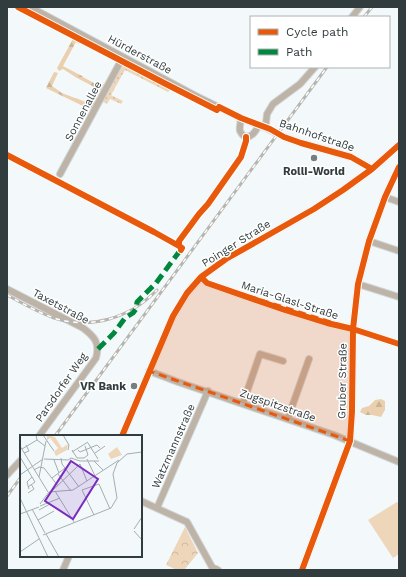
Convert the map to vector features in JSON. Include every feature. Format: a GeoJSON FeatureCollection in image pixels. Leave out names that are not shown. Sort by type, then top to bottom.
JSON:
{"type":"FeatureCollection","features":[{"type":"Feature","properties":{"kind":"street","name":"Hürderstraße"},"geometry":{"type":"LineString","coordinates":[[30,7],[194,94],[241,118],[266,128]]}},
{"type":"Feature","properties":{"kind":"street"},"geometry":{"type":"LineString","coordinates":[[353,16],[360,7]]}},
{"type":"Feature","properties":{"kind":"street","name":"Sonnenallee"},"geometry":{"type":"LineString","coordinates":[[60,174],[123,57]]}},
{"type":"Feature","properties":{"kind":"street"},"geometry":{"type":"LineString","coordinates":[[266,128],[267,114],[272,104],[300,84],[314,68]]}},
{"type":"Feature","properties":{"kind":"street"},"geometry":{"type":"LineString","coordinates":[[241,118],[240,132],[243,136],[249,136],[252,134],[259,125]]}},
{"type":"Feature","properties":{"kind":"street","name":"Bahnhofstraße"},"geometry":{"type":"LineString","coordinates":[[266,128],[301,143],[351,157],[372,169]]}},
{"type":"Feature","properties":{"kind":"street"},"geometry":{"type":"LineString","coordinates":[[372,169],[399,145]]}},
{"type":"Feature","properties":{"kind":"street","name":"Gruber Straße"},"geometry":{"type":"LineString","coordinates":[[302,570],[350,441],[354,329],[358,284],[369,241],[385,197],[399,167]]}},
{"type":"Feature","properties":{"kind":"street","name":"Poinger Straße"},"geometry":{"type":"LineString","coordinates":[[122,435],[173,316],[187,293],[201,277],[226,258],[326,201],[372,169]]}},
{"type":"Feature","properties":{"kind":"street"},"geometry":{"type":"LineString","coordinates":[[385,197],[399,202]]}},
{"type":"Feature","properties":{"kind":"street"},"geometry":{"type":"LineString","coordinates":[[369,241],[399,251]]}},
{"type":"Feature","properties":{"kind":"street","name":"Maria-Glasl-Straße"},"geometry":{"type":"LineString","coordinates":[[201,277],[207,283],[327,323],[354,329],[399,344]]}},
{"type":"Feature","properties":{"kind":"street"},"geometry":{"type":"LineString","coordinates":[[358,284],[399,298]]}},
{"type":"Feature","properties":{"kind":"street","name":"Taxetstraße"},"geometry":{"type":"LineString","coordinates":[[7,288],[83,328],[91,334],[96,341],[98,349]]}},
{"type":"Feature","properties":{"kind":"street","name":"Parsdorfer Weg"},"geometry":{"type":"LineString","coordinates":[[40,435],[96,358],[98,349]]}},
{"type":"Feature","properties":{"kind":"street"},"geometry":{"type":"LineString","coordinates":[[242,403],[260,354],[283,361]]}},
{"type":"Feature","properties":{"kind":"street"},"geometry":{"type":"LineString","coordinates":[[288,418],[309,359]]}},
{"type":"Feature","properties":{"kind":"street","name":"Zugspitzstraße"},"geometry":{"type":"LineString","coordinates":[[149,371],[288,418],[350,441],[399,462]]}},
{"type":"Feature","properties":{"kind":"street","name":"Watzmannstraße"},"geometry":{"type":"LineString","coordinates":[[157,508],[208,391]]}},
{"type":"Feature","properties":{"kind":"street"},"geometry":{"type":"LineString","coordinates":[[7,474],[20,461]]}},
{"type":"Feature","properties":{"kind":"street"},"geometry":{"type":"LineString","coordinates":[[142,501],[187,522],[212,567],[218,570]]}},
{"type":"Feature","properties":{"kind":"street"},"geometry":{"type":"LineString","coordinates":[[63,570],[69,557]]}},
{"type":"Feature","properties":{"kind":"highlighted area"},"geometry":{"type":"Polygon","coordinates":[[[201,277],[207,283],[353,329],[350,441],[149,371],[179,305],[201,277]]]}},
{"type":"Feature","properties":{"kind":"green space"},"geometry":{"type":"Polygon","coordinates":[[[73,39],[80,43],[79,44],[76,42],[63,66],[101,87],[103,84],[102,91],[63,69],[59,71],[57,68],[73,39]]]}},
{"type":"Feature","properties":{"kind":"green space"},"geometry":{"type":"Polygon","coordinates":[[[124,66],[170,90],[168,92],[125,70],[111,95],[123,101],[121,104],[110,99],[107,104],[103,102],[121,68],[124,66]]]}},
{"type":"Feature","properties":{"kind":"green space"},"geometry":{"type":"Polygon","coordinates":[[[54,72],[58,73],[52,86],[62,93],[90,104],[94,96],[98,98],[91,110],[46,88],[54,72]]]}},
{"type":"Feature","properties":{"kind":"green space"},"geometry":{"type":"Polygon","coordinates":[[[381,399],[385,401],[385,410],[381,417],[366,415],[360,412],[362,408],[369,406],[375,400],[381,399]]]}},
{"type":"Feature","properties":{"kind":"green space"},"geometry":{"type":"Polygon","coordinates":[[[397,502],[399,504],[399,554],[393,558],[368,520],[397,502]]]}},
{"type":"Feature","properties":{"kind":"green space"},"geometry":{"type":"Polygon","coordinates":[[[185,527],[198,553],[185,569],[177,570],[166,565],[185,527]]]}},
{"type":"Feature","properties":{"kind":"railway"},"geometry":{"type":"LineString","coordinates":[[365,16],[372,7]]}},
{"type":"Feature","properties":{"kind":"railway"},"geometry":{"type":"LineString","coordinates":[[56,435],[326,68]]}},
{"type":"Feature","properties":{"kind":"railway"},"geometry":{"type":"LineString","coordinates":[[7,295],[54,318],[82,323],[96,322],[122,314],[135,308],[157,290]]}},
{"type":"Feature","properties":{"kind":"railway"},"geometry":{"type":"LineString","coordinates":[[7,496],[20,478]]}},
{"type":"Feature","properties":{"kind":"marked path"},"geometry":{"type":"LineString","coordinates":[[98,349],[114,333],[125,318],[133,313],[136,309],[137,302],[156,283],[179,252]]}},
{"type":"Feature","properties":{"kind":"cycle path"},"geometry":{"type":"LineString","coordinates":[[18,7],[217,110]]}},
{"type":"Feature","properties":{"kind":"cycle path"},"geometry":{"type":"LineString","coordinates":[[219,107],[241,118],[270,129],[284,137],[351,157],[372,169]]}},
{"type":"Feature","properties":{"kind":"cycle path"},"geometry":{"type":"LineString","coordinates":[[181,250],[182,248],[179,246],[179,241],[208,204],[241,157],[246,137]]}},
{"type":"Feature","properties":{"kind":"cycle path"},"geometry":{"type":"LineString","coordinates":[[122,435],[173,316],[187,293],[201,277],[226,259],[314,209],[343,190],[372,169],[399,145]]}},
{"type":"Feature","properties":{"kind":"cycle path"},"geometry":{"type":"LineString","coordinates":[[7,155],[179,246]]}},
{"type":"Feature","properties":{"kind":"cycle path"},"geometry":{"type":"LineString","coordinates":[[302,570],[350,441],[353,329],[358,284],[369,241],[385,197],[399,167]]}},
{"type":"Feature","properties":{"kind":"cycle path"},"geometry":{"type":"LineString","coordinates":[[201,277],[207,283],[285,310],[327,323],[353,329],[399,344]]}},
{"type":"Feature","properties":{"kind":"place","name":"Rolli-World"},"geometry":{"type":"Point","coordinates":[314,158]}},
{"type":"Feature","properties":{"kind":"place","name":"VR Bank"},"geometry":{"type":"Point","coordinates":[134,386]}}]}
